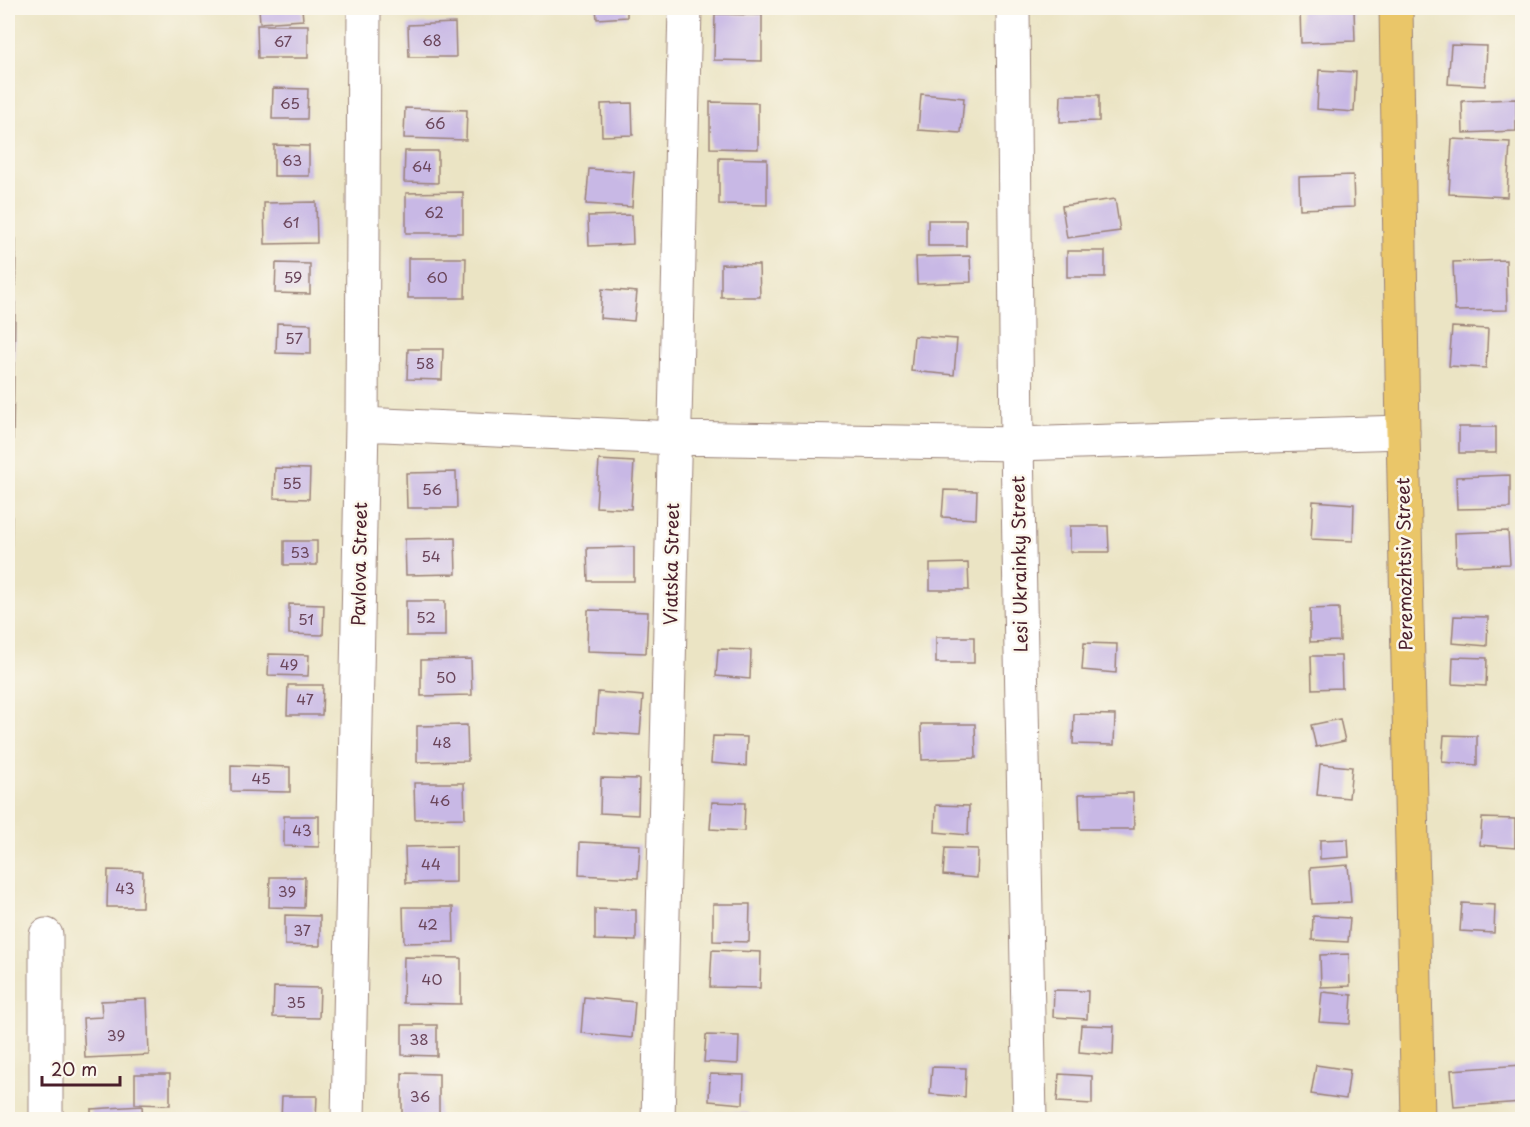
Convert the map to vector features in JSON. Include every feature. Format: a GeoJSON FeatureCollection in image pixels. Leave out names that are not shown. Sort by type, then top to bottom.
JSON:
{"type":"FeatureCollection","features":[{"type":"Feature","properties":{"kind":"main road","name":"Peremozhtsiv Street"},"geometry":{"type":"LineString","coordinates":[[1396,8],[1402,432],[1418,1119]]}},
{"type":"Feature","properties":{"kind":"street","name":"Pavlova Street"},"geometry":{"type":"LineString","coordinates":[[348,1119],[362,424],[363,8]]}},
{"type":"Feature","properties":{"kind":"street","name":"Viatska Street"},"geometry":{"type":"LineString","coordinates":[[658,1119],[685,8]]}},
{"type":"Feature","properties":{"kind":"street","name":"Lesi Ukrainky Street"},"geometry":{"type":"LineString","coordinates":[[1013,8],[1017,444],[1030,1119]]}},
{"type":"Feature","properties":{"kind":"street"},"geometry":{"type":"LineString","coordinates":[[362,424],[676,438],[1017,444],[1402,432]]}},
{"type":"Feature","properties":{"kind":"street"},"geometry":{"type":"LineString","coordinates":[[46,935],[46,1119]]}},
{"type":"Feature","properties":{"kind":"building"},"geometry":{"type":"Polygon","coordinates":[[[259,8],[302,8],[303,20],[260,23],[259,8]]]}},
{"type":"Feature","properties":{"kind":"building"},"geometry":{"type":"Polygon","coordinates":[[[425,8],[458,8],[459,11],[425,12],[425,8]]]}},
{"type":"Feature","properties":{"kind":"building"},"geometry":{"type":"Polygon","coordinates":[[[596,8],[627,8],[627,17],[597,19],[596,8]]]}},
{"type":"Feature","properties":{"kind":"building"},"geometry":{"type":"Polygon","coordinates":[[[1354,9],[1355,41],[1301,43],[1300,10],[1354,9]]]}},
{"type":"Feature","properties":{"kind":"building"},"geometry":{"type":"Polygon","coordinates":[[[715,14],[762,15],[762,61],[714,60],[715,14]]]}},
{"type":"Feature","properties":{"kind":"building"},"geometry":{"type":"Polygon","coordinates":[[[455,23],[456,57],[409,57],[408,25],[455,23]]]}},
{"type":"Feature","properties":{"kind":"building"},"geometry":{"type":"Polygon","coordinates":[[[257,25],[308,25],[308,58],[258,58],[257,25]]]}},
{"type":"Feature","properties":{"kind":"building"},"geometry":{"type":"Polygon","coordinates":[[[1451,45],[1487,46],[1485,86],[1448,84],[1451,45]]]}},
{"type":"Feature","properties":{"kind":"building"},"geometry":{"type":"Polygon","coordinates":[[[1319,70],[1356,72],[1354,112],[1317,109],[1319,70]]]}},
{"type":"Feature","properties":{"kind":"building"},"geometry":{"type":"Polygon","coordinates":[[[273,88],[308,89],[307,119],[272,119],[273,88]]]}},
{"type":"Feature","properties":{"kind":"building"},"geometry":{"type":"Polygon","coordinates":[[[921,94],[964,98],[961,133],[918,130],[921,94]]]}},
{"type":"Feature","properties":{"kind":"building"},"geometry":{"type":"Polygon","coordinates":[[[1061,95],[1099,95],[1099,121],[1060,122],[1061,95]]]}},
{"type":"Feature","properties":{"kind":"building"},"geometry":{"type":"Polygon","coordinates":[[[1516,99],[1516,131],[1463,133],[1462,101],[1516,99]]]}},
{"type":"Feature","properties":{"kind":"building"},"geometry":{"type":"Polygon","coordinates":[[[710,102],[758,103],[758,149],[710,148],[710,102]]]}},
{"type":"Feature","properties":{"kind":"building"},"geometry":{"type":"Polygon","coordinates":[[[632,103],[633,135],[602,136],[601,104],[632,103]]]}},
{"type":"Feature","properties":{"kind":"building"},"geometry":{"type":"Polygon","coordinates":[[[405,108],[467,110],[466,140],[404,138],[405,108]]]}},
{"type":"Feature","properties":{"kind":"building"},"geometry":{"type":"Polygon","coordinates":[[[1452,139],[1510,142],[1507,197],[1449,194],[1452,139]]]}},
{"type":"Feature","properties":{"kind":"building"},"geometry":{"type":"Polygon","coordinates":[[[274,145],[309,146],[309,176],[274,176],[274,145]]]}},
{"type":"Feature","properties":{"kind":"building"},"geometry":{"type":"Polygon","coordinates":[[[405,151],[438,151],[438,183],[404,182],[405,151]]]}},
{"type":"Feature","properties":{"kind":"building"},"geometry":{"type":"Polygon","coordinates":[[[719,158],[767,159],[767,205],[719,204],[719,158]]]}},
{"type":"Feature","properties":{"kind":"building"},"geometry":{"type":"Polygon","coordinates":[[[589,169],[634,172],[632,207],[586,204],[589,169]]]}},
{"type":"Feature","properties":{"kind":"building"},"geometry":{"type":"Polygon","coordinates":[[[1353,175],[1354,207],[1300,209],[1299,177],[1353,175]]]}},
{"type":"Feature","properties":{"kind":"building"},"geometry":{"type":"Polygon","coordinates":[[[463,192],[463,233],[406,233],[406,193],[463,192]]]}},
{"type":"Feature","properties":{"kind":"building"},"geometry":{"type":"Polygon","coordinates":[[[1115,199],[1120,231],[1067,238],[1062,206],[1115,199]]]}},
{"type":"Feature","properties":{"kind":"building"},"geometry":{"type":"Polygon","coordinates":[[[316,202],[317,243],[265,244],[264,203],[316,202]]]}},
{"type":"Feature","properties":{"kind":"building"},"geometry":{"type":"Polygon","coordinates":[[[632,215],[633,244],[589,246],[588,216],[632,215]]]}},
{"type":"Feature","properties":{"kind":"building"},"geometry":{"type":"Polygon","coordinates":[[[928,220],[966,220],[966,246],[928,246],[928,220]]]}},
{"type":"Feature","properties":{"kind":"building"},"geometry":{"type":"Polygon","coordinates":[[[8,239],[16,239],[10,638],[8,638],[8,239]]]}},
{"type":"Feature","properties":{"kind":"building"},"geometry":{"type":"Polygon","coordinates":[[[1067,251],[1105,251],[1105,277],[1067,277],[1067,251]]]}},
{"type":"Feature","properties":{"kind":"building"},"geometry":{"type":"Polygon","coordinates":[[[970,256],[971,282],[917,284],[916,257],[970,256]]]}},
{"type":"Feature","properties":{"kind":"building"},"geometry":{"type":"Polygon","coordinates":[[[408,258],[466,258],[465,298],[408,298],[408,258]]]}},
{"type":"Feature","properties":{"kind":"building"},"geometry":{"type":"Polygon","coordinates":[[[1506,260],[1507,310],[1455,311],[1453,262],[1506,260]]]}},
{"type":"Feature","properties":{"kind":"building"},"geometry":{"type":"Polygon","coordinates":[[[276,263],[310,264],[310,294],[275,293],[276,263]]]}},
{"type":"Feature","properties":{"kind":"building"},"geometry":{"type":"Polygon","coordinates":[[[721,264],[759,265],[760,297],[721,297],[721,264]]]}},
{"type":"Feature","properties":{"kind":"building"},"geometry":{"type":"Polygon","coordinates":[[[602,289],[637,292],[634,321],[600,318],[602,289]]]}},
{"type":"Feature","properties":{"kind":"building"},"geometry":{"type":"Polygon","coordinates":[[[277,323],[311,324],[311,354],[276,353],[277,323]]]}},
{"type":"Feature","properties":{"kind":"building"},"geometry":{"type":"Polygon","coordinates":[[[1452,327],[1488,329],[1486,368],[1449,366],[1452,327]]]}},
{"type":"Feature","properties":{"kind":"building"},"geometry":{"type":"Polygon","coordinates":[[[914,336],[957,339],[954,375],[911,371],[914,336]]]}},
{"type":"Feature","properties":{"kind":"building"},"geometry":{"type":"Polygon","coordinates":[[[408,349],[443,349],[442,380],[407,379],[408,349]]]}},
{"type":"Feature","properties":{"kind":"building"},"geometry":{"type":"Polygon","coordinates":[[[1459,427],[1496,427],[1496,453],[1459,453],[1459,427]]]}},
{"type":"Feature","properties":{"kind":"building"},"geometry":{"type":"Polygon","coordinates":[[[599,460],[634,462],[631,509],[596,507],[599,460]]]}},
{"type":"Feature","properties":{"kind":"building"},"geometry":{"type":"Polygon","coordinates":[[[275,468],[310,469],[309,499],[274,498],[275,468]]]}},
{"type":"Feature","properties":{"kind":"building"},"geometry":{"type":"Polygon","coordinates":[[[456,472],[457,508],[407,508],[406,473],[456,472]]]}},
{"type":"Feature","properties":{"kind":"building"},"geometry":{"type":"Polygon","coordinates":[[[1510,475],[1510,508],[1457,509],[1456,477],[1510,475]]]}},
{"type":"Feature","properties":{"kind":"building"},"geometry":{"type":"Polygon","coordinates":[[[944,490],[977,491],[976,519],[942,517],[944,490]]]}},
{"type":"Feature","properties":{"kind":"building"},"geometry":{"type":"Polygon","coordinates":[[[1313,501],[1354,504],[1353,541],[1311,539],[1313,501]]]}},
{"type":"Feature","properties":{"kind":"building"},"geometry":{"type":"Polygon","coordinates":[[[1070,526],[1108,526],[1109,552],[1070,552],[1070,526]]]}},
{"type":"Feature","properties":{"kind":"building"},"geometry":{"type":"Polygon","coordinates":[[[1508,531],[1510,564],[1456,566],[1455,533],[1508,531]]]}},
{"type":"Feature","properties":{"kind":"building"},"geometry":{"type":"Polygon","coordinates":[[[455,538],[456,574],[406,575],[405,539],[455,538]]]}},
{"type":"Feature","properties":{"kind":"building"},"geometry":{"type":"Polygon","coordinates":[[[284,541],[317,541],[317,565],[284,565],[284,541]]]}},
{"type":"Feature","properties":{"kind":"building"},"geometry":{"type":"Polygon","coordinates":[[[634,547],[634,581],[588,581],[587,548],[634,547]]]}},
{"type":"Feature","properties":{"kind":"building"},"geometry":{"type":"Polygon","coordinates":[[[968,563],[969,590],[930,590],[930,564],[968,563]]]}},
{"type":"Feature","properties":{"kind":"building"},"geometry":{"type":"Polygon","coordinates":[[[406,601],[445,601],[445,636],[406,636],[406,601]]]}},
{"type":"Feature","properties":{"kind":"building"},"geometry":{"type":"Polygon","coordinates":[[[289,604],[324,605],[323,635],[289,634],[289,604]]]}},
{"type":"Feature","properties":{"kind":"building"},"geometry":{"type":"Polygon","coordinates":[[[1339,608],[1340,641],[1310,642],[1310,609],[1339,608]]]}},
{"type":"Feature","properties":{"kind":"building"},"geometry":{"type":"Polygon","coordinates":[[[588,610],[648,612],[646,653],[587,651],[588,610]]]}},
{"type":"Feature","properties":{"kind":"building"},"geometry":{"type":"Polygon","coordinates":[[[1454,616],[1488,617],[1487,646],[1452,643],[1454,616]]]}},
{"type":"Feature","properties":{"kind":"building"},"geometry":{"type":"Polygon","coordinates":[[[936,637],[974,637],[974,663],[936,663],[936,637]]]}},
{"type":"Feature","properties":{"kind":"building"},"geometry":{"type":"Polygon","coordinates":[[[1084,643],[1117,644],[1116,673],[1082,670],[1084,643]]]}},
{"type":"Feature","properties":{"kind":"building"},"geometry":{"type":"Polygon","coordinates":[[[718,649],[751,650],[750,679],[716,676],[718,649]]]}},
{"type":"Feature","properties":{"kind":"building"},"geometry":{"type":"Polygon","coordinates":[[[269,654],[309,655],[308,676],[268,675],[269,654]]]}},
{"type":"Feature","properties":{"kind":"building"},"geometry":{"type":"Polygon","coordinates":[[[1311,656],[1341,656],[1342,688],[1312,689],[1311,656]]]}},
{"type":"Feature","properties":{"kind":"building"},"geometry":{"type":"Polygon","coordinates":[[[1453,657],[1487,658],[1486,686],[1452,684],[1453,657]]]}},
{"type":"Feature","properties":{"kind":"building"},"geometry":{"type":"Polygon","coordinates":[[[471,659],[472,695],[421,696],[421,660],[471,659]]]}},
{"type":"Feature","properties":{"kind":"building"},"geometry":{"type":"Polygon","coordinates":[[[288,685],[323,685],[322,715],[287,715],[288,685]]]}},
{"type":"Feature","properties":{"kind":"building"},"geometry":{"type":"Polygon","coordinates":[[[598,692],[643,696],[640,735],[595,732],[598,692]]]}},
{"type":"Feature","properties":{"kind":"building"},"geometry":{"type":"Polygon","coordinates":[[[1074,714],[1115,715],[1114,745],[1073,744],[1074,714]]]}},
{"type":"Feature","properties":{"kind":"building"},"geometry":{"type":"Polygon","coordinates":[[[1340,719],[1345,741],[1316,747],[1311,725],[1340,719]]]}},
{"type":"Feature","properties":{"kind":"building"},"geometry":{"type":"Polygon","coordinates":[[[921,724],[975,724],[976,758],[922,760],[921,724]]]}},
{"type":"Feature","properties":{"kind":"building"},"geometry":{"type":"Polygon","coordinates":[[[467,725],[468,761],[417,762],[417,726],[467,725]]]}},
{"type":"Feature","properties":{"kind":"building"},"geometry":{"type":"Polygon","coordinates":[[[1444,735],[1477,736],[1477,765],[1442,762],[1444,735]]]}},
{"type":"Feature","properties":{"kind":"building"},"geometry":{"type":"Polygon","coordinates":[[[713,736],[747,737],[746,766],[711,763],[713,736]]]}},
{"type":"Feature","properties":{"kind":"building"},"geometry":{"type":"Polygon","coordinates":[[[1320,764],[1352,767],[1349,798],[1317,795],[1320,764]]]}},
{"type":"Feature","properties":{"kind":"building"},"geometry":{"type":"Polygon","coordinates":[[[231,765],[290,767],[290,792],[231,791],[231,765]]]}},
{"type":"Feature","properties":{"kind":"building"},"geometry":{"type":"Polygon","coordinates":[[[601,778],[639,779],[638,815],[600,813],[601,778]]]}},
{"type":"Feature","properties":{"kind":"building"},"geometry":{"type":"Polygon","coordinates":[[[414,783],[464,783],[465,818],[415,819],[414,783]]]}},
{"type":"Feature","properties":{"kind":"building"},"geometry":{"type":"Polygon","coordinates":[[[1133,793],[1134,829],[1080,829],[1079,794],[1133,793]]]}},
{"type":"Feature","properties":{"kind":"building"},"geometry":{"type":"Polygon","coordinates":[[[712,802],[745,803],[744,831],[710,829],[712,802]]]}},
{"type":"Feature","properties":{"kind":"building"},"geometry":{"type":"Polygon","coordinates":[[[936,805],[969,806],[968,835],[935,832],[936,805]]]}},
{"type":"Feature","properties":{"kind":"building"},"geometry":{"type":"Polygon","coordinates":[[[284,816],[319,816],[319,847],[284,846],[284,816]]]}},
{"type":"Feature","properties":{"kind":"building"},"geometry":{"type":"Polygon","coordinates":[[[1482,818],[1515,819],[1515,848],[1480,845],[1482,818]]]}},
{"type":"Feature","properties":{"kind":"building"},"geometry":{"type":"Polygon","coordinates":[[[1348,839],[1349,857],[1320,859],[1320,840],[1348,839]]]}},
{"type":"Feature","properties":{"kind":"building"},"geometry":{"type":"Polygon","coordinates":[[[580,842],[640,845],[638,878],[579,875],[580,842]]]}},
{"type":"Feature","properties":{"kind":"building"},"geometry":{"type":"Polygon","coordinates":[[[456,846],[456,882],[406,883],[405,847],[456,846]]]}},
{"type":"Feature","properties":{"kind":"building"},"geometry":{"type":"Polygon","coordinates":[[[945,848],[978,849],[977,878],[943,875],[945,848]]]}},
{"type":"Feature","properties":{"kind":"building"},"geometry":{"type":"Polygon","coordinates":[[[1348,865],[1351,902],[1312,904],[1310,868],[1348,865]]]}},
{"type":"Feature","properties":{"kind":"building"},"geometry":{"type":"Polygon","coordinates":[[[108,870],[143,871],[142,907],[107,907],[108,870]]]}},
{"type":"Feature","properties":{"kind":"building"},"geometry":{"type":"Polygon","coordinates":[[[270,877],[305,877],[304,908],[269,907],[270,877]]]}},
{"type":"Feature","properties":{"kind":"building"},"geometry":{"type":"Polygon","coordinates":[[[1462,903],[1495,905],[1494,933],[1460,931],[1462,903]]]}},
{"type":"Feature","properties":{"kind":"building"},"geometry":{"type":"Polygon","coordinates":[[[713,904],[750,904],[749,942],[713,941],[713,904]]]}},
{"type":"Feature","properties":{"kind":"building"},"geometry":{"type":"Polygon","coordinates":[[[403,907],[453,907],[454,942],[404,943],[403,907]]]}},
{"type":"Feature","properties":{"kind":"building"},"geometry":{"type":"Polygon","coordinates":[[[595,909],[636,910],[636,941],[595,940],[595,909]]]}},
{"type":"Feature","properties":{"kind":"building"},"geometry":{"type":"Polygon","coordinates":[[[285,915],[320,916],[320,946],[285,945],[285,915]]]}},
{"type":"Feature","properties":{"kind":"building"},"geometry":{"type":"Polygon","coordinates":[[[1313,916],[1350,918],[1348,942],[1312,940],[1313,916]]]}},
{"type":"Feature","properties":{"kind":"building"},"geometry":{"type":"Polygon","coordinates":[[[712,950],[761,952],[760,988],[710,987],[712,950]]]}},
{"type":"Feature","properties":{"kind":"building"},"geometry":{"type":"Polygon","coordinates":[[[1349,954],[1350,986],[1321,987],[1320,955],[1349,954]]]}},
{"type":"Feature","properties":{"kind":"building"},"geometry":{"type":"Polygon","coordinates":[[[404,957],[461,958],[461,1004],[403,1003],[404,957]]]}},
{"type":"Feature","properties":{"kind":"building"},"geometry":{"type":"Polygon","coordinates":[[[274,987],[320,988],[319,1018],[273,1017],[274,987]]]}},
{"type":"Feature","properties":{"kind":"building"},"geometry":{"type":"Polygon","coordinates":[[[1054,990],[1088,991],[1087,1019],[1053,1017],[1054,990]]]}},
{"type":"Feature","properties":{"kind":"building"},"geometry":{"type":"Polygon","coordinates":[[[1322,992],[1352,995],[1350,1024],[1319,1022],[1322,992]]]}},
{"type":"Feature","properties":{"kind":"building"},"geometry":{"type":"Polygon","coordinates":[[[584,997],[635,1002],[632,1038],[581,1033],[584,997]]]}},
{"type":"Feature","properties":{"kind":"building"},"geometry":{"type":"Polygon","coordinates":[[[147,999],[149,1055],[85,1058],[83,1018],[102,1017],[101,1001],[147,999]]]}},
{"type":"Feature","properties":{"kind":"building"},"geometry":{"type":"Polygon","coordinates":[[[402,1025],[437,1025],[437,1056],[402,1055],[402,1025]]]}},
{"type":"Feature","properties":{"kind":"building"},"geometry":{"type":"Polygon","coordinates":[[[1081,1025],[1114,1026],[1113,1055],[1079,1052],[1081,1025]]]}},
{"type":"Feature","properties":{"kind":"building"},"geometry":{"type":"Polygon","coordinates":[[[706,1035],[739,1036],[738,1064],[704,1062],[706,1035]]]}},
{"type":"Feature","properties":{"kind":"building"},"geometry":{"type":"Polygon","coordinates":[[[1316,1065],[1350,1070],[1346,1099],[1311,1094],[1316,1065]]]}},
{"type":"Feature","properties":{"kind":"building"},"geometry":{"type":"Polygon","coordinates":[[[1522,1065],[1522,1102],[1454,1107],[1451,1070],[1522,1065]]]}},
{"type":"Feature","properties":{"kind":"building"},"geometry":{"type":"Polygon","coordinates":[[[932,1067],[966,1068],[965,1097],[930,1094],[932,1067]]]}},
{"type":"Feature","properties":{"kind":"building"},"geometry":{"type":"Polygon","coordinates":[[[402,1073],[439,1074],[439,1120],[402,1120],[402,1073]]]}},
{"type":"Feature","properties":{"kind":"building"},"geometry":{"type":"Polygon","coordinates":[[[135,1074],[170,1074],[170,1105],[135,1104],[135,1074]]]}},
{"type":"Feature","properties":{"kind":"building"},"geometry":{"type":"Polygon","coordinates":[[[710,1074],[744,1075],[743,1104],[709,1101],[710,1074]]]}},
{"type":"Feature","properties":{"kind":"building"},"geometry":{"type":"Polygon","coordinates":[[[1059,1074],[1092,1076],[1092,1104],[1057,1102],[1059,1074]]]}},
{"type":"Feature","properties":{"kind":"building"},"geometry":{"type":"Polygon","coordinates":[[[282,1096],[317,1096],[316,1120],[281,1120],[282,1096]]]}},
{"type":"Feature","properties":{"kind":"building"},"geometry":{"type":"Polygon","coordinates":[[[142,1106],[143,1120],[91,1120],[91,1109],[142,1106]]]}},
{"type":"Feature","properties":{"kind":"building"},"geometry":{"type":"Polygon","coordinates":[[[716,1112],[749,1113],[749,1120],[715,1120],[716,1112]]]}}]}
